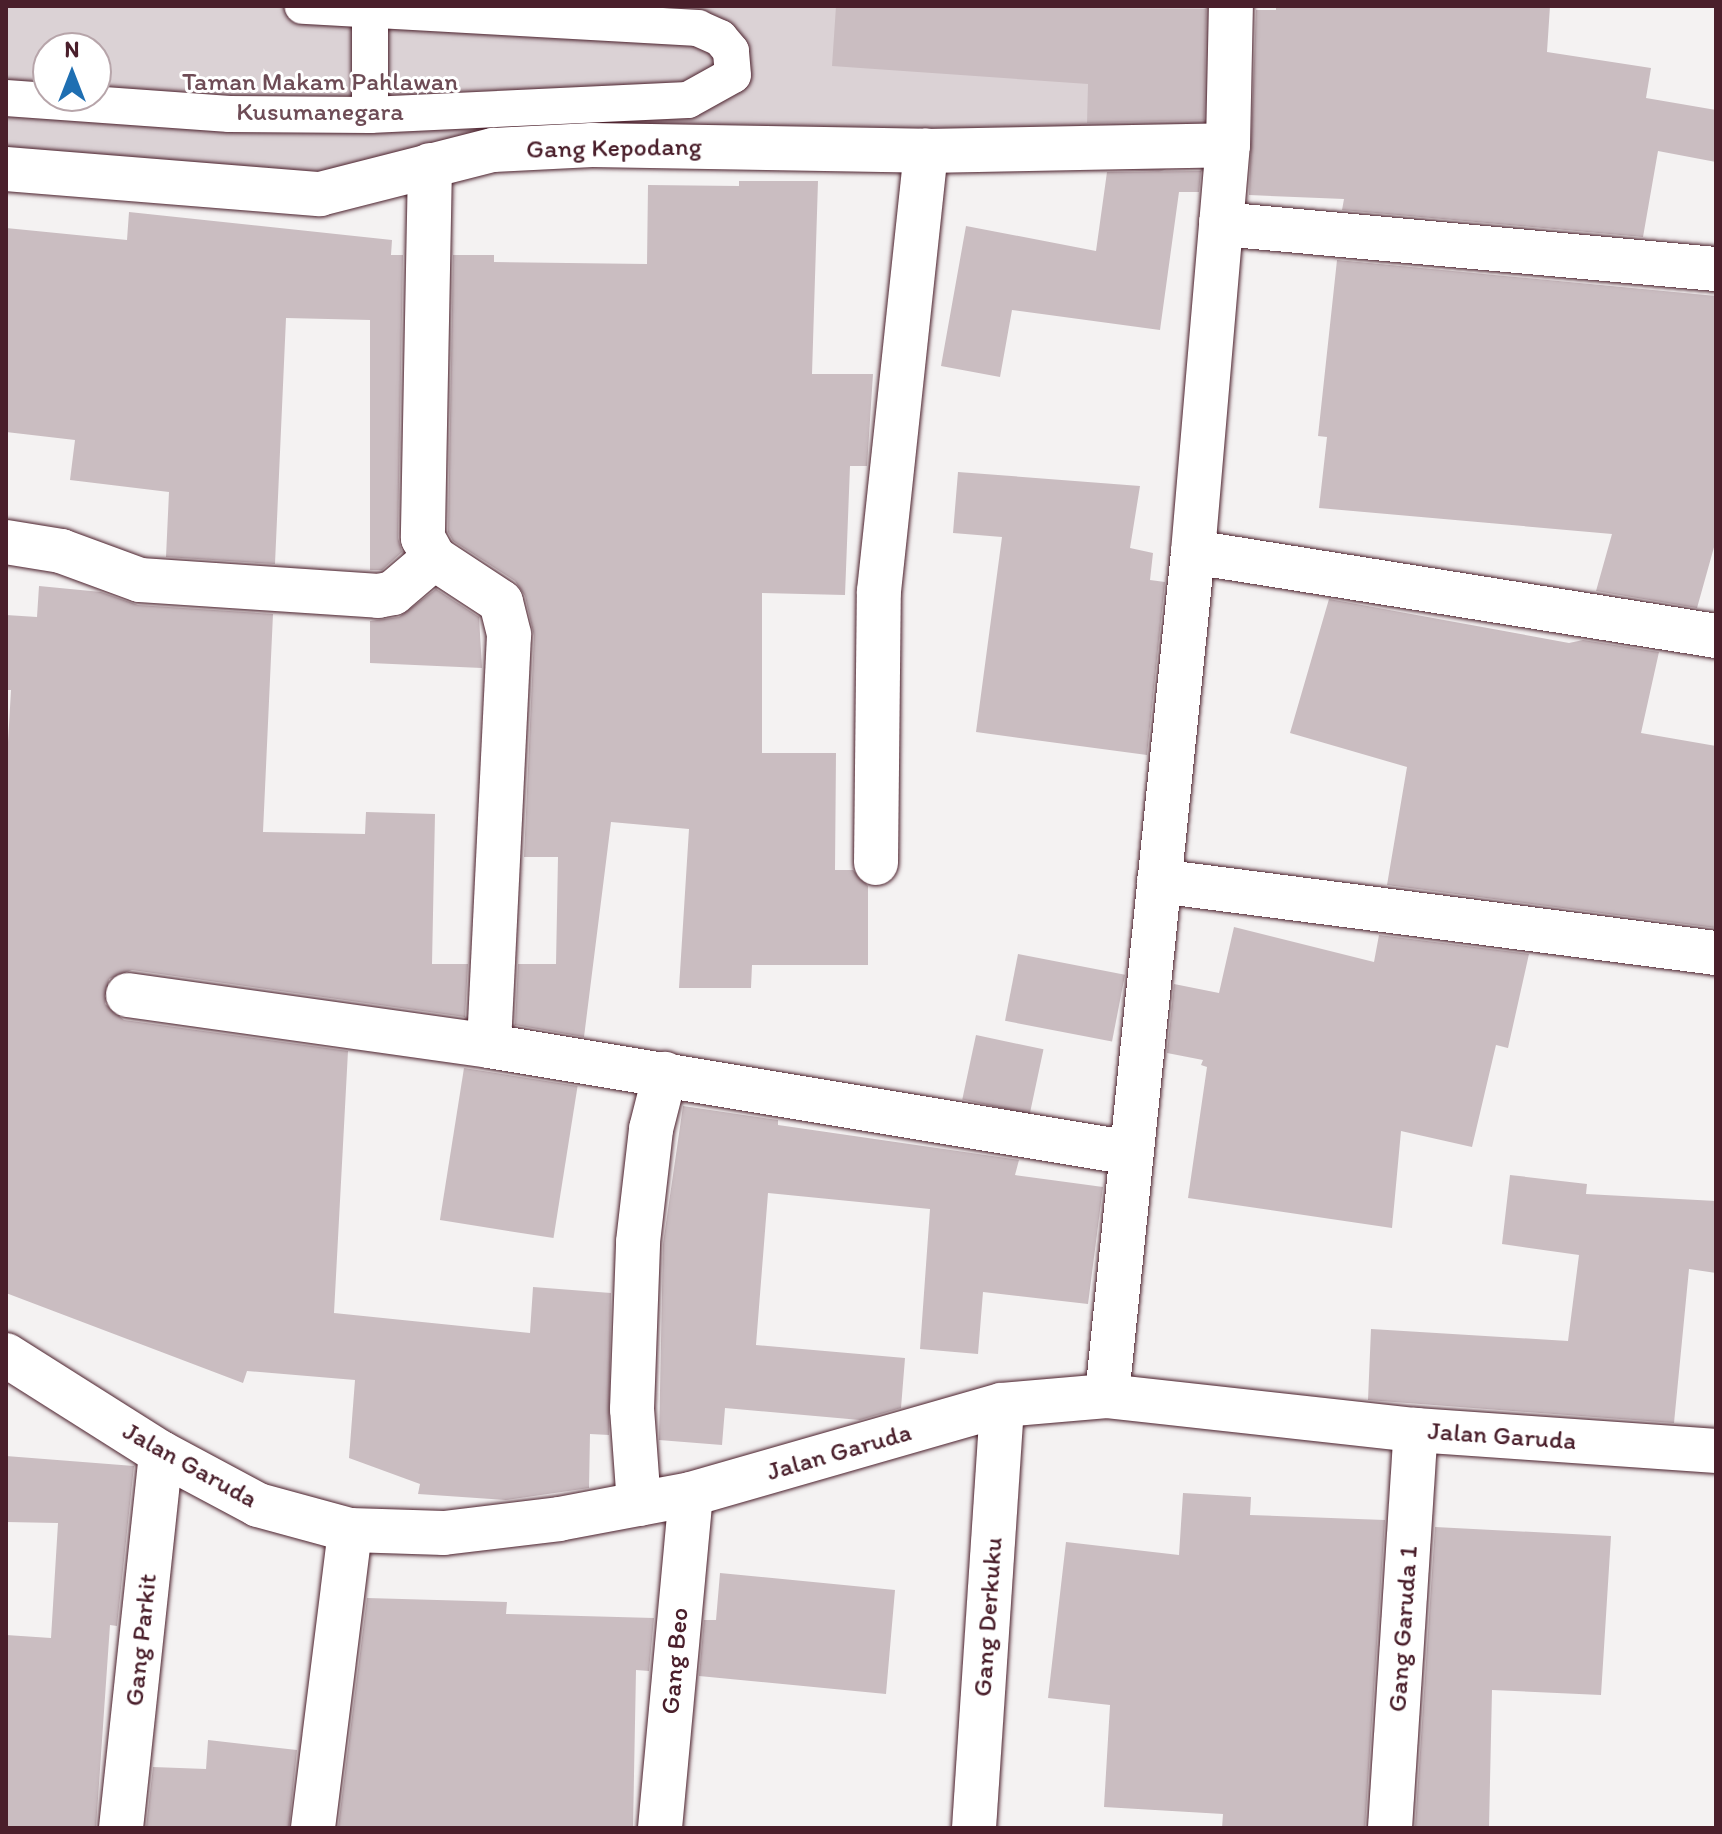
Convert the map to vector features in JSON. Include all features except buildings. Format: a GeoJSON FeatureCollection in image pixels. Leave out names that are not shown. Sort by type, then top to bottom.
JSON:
{"type":"FeatureCollection","features":[{"type":"Feature","properties":{"kind":"street"},"geometry":{"type":"LineString","coordinates":[[1107,1396],[1193,552],[1228,145],[1231,6]]}},
{"type":"Feature","properties":{"kind":"street","name":"Gang Kepodang"},"geometry":{"type":"LineString","coordinates":[[6,169],[320,194],[493,150],[592,145],[926,151],[1228,145]]}},
{"type":"Feature","properties":{"kind":"street"},"geometry":{"type":"LineString","coordinates":[[876,863],[879,591],[926,151]]}},
{"type":"Feature","properties":{"kind":"street"},"geometry":{"type":"LineString","coordinates":[[430,165],[423,538],[434,558],[491,591],[501,602],[509,635],[489,1046]]}},
{"type":"Feature","properties":{"kind":"street"},"geometry":{"type":"LineString","coordinates":[[1221,224],[1716,269]]}},
{"type":"Feature","properties":{"kind":"street"},"geometry":{"type":"LineString","coordinates":[[6,542],[61,551],[140,580],[378,596],[393,593],[434,558]]}},
{"type":"Feature","properties":{"kind":"street"},"geometry":{"type":"LineString","coordinates":[[1193,552],[1716,636]]}},
{"type":"Feature","properties":{"kind":"street"},"geometry":{"type":"LineString","coordinates":[[1159,881],[1716,953]]}},
{"type":"Feature","properties":{"kind":"street"},"geometry":{"type":"LineString","coordinates":[[128,995],[489,1046],[1131,1153]]}},
{"type":"Feature","properties":{"kind":"street"},"geometry":{"type":"LineString","coordinates":[[639,1504],[632,1409],[638,1242],[651,1129],[665,1074]]}},
{"type":"Feature","properties":{"kind":"street","name":"Jalan Garuda"},"geometry":{"type":"LineString","coordinates":[[6,1355],[161,1453],[258,1505],[350,1530],[444,1533],[639,1504],[691,1494],[1002,1405],[1107,1396],[1416,1430],[1716,1451]]}},
{"type":"Feature","properties":{"kind":"street","name":"Gang Derkuku"},"geometry":{"type":"LineString","coordinates":[[974,1828],[1002,1405]]}},
{"type":"Feature","properties":{"kind":"street","name":"Gang Garuda 1"},"geometry":{"type":"LineString","coordinates":[[1390,1828],[1416,1430]]}},
{"type":"Feature","properties":{"kind":"street","name":"Gang Parkit"},"geometry":{"type":"LineString","coordinates":[[121,1828],[161,1453]]}},
{"type":"Feature","properties":{"kind":"street","name":"Gang Beo"},"geometry":{"type":"LineString","coordinates":[[660,1828],[691,1494]]}},
{"type":"Feature","properties":{"kind":"street"},"geometry":{"type":"LineString","coordinates":[[313,1828],[350,1530]]}},
{"type":"Feature","properties":{"kind":"lane"},"geometry":{"type":"LineString","coordinates":[[6,98],[229,114],[370,115],[688,100],[724,84],[733,75],[734,64],[720,38],[698,28],[303,6]]}},
{"type":"Feature","properties":{"kind":"lane"},"geometry":{"type":"LineString","coordinates":[[370,12],[370,115]]}},
{"type":"Feature","properties":{"kind":"green space","name":"Taman Makam Pahlawan Kusumanegara"},"geometry":{"type":"Polygon","coordinates":[[[6,6],[1238,6],[1228,145],[1159,172],[496,132],[330,190],[6,167],[6,6]]]}}]}
